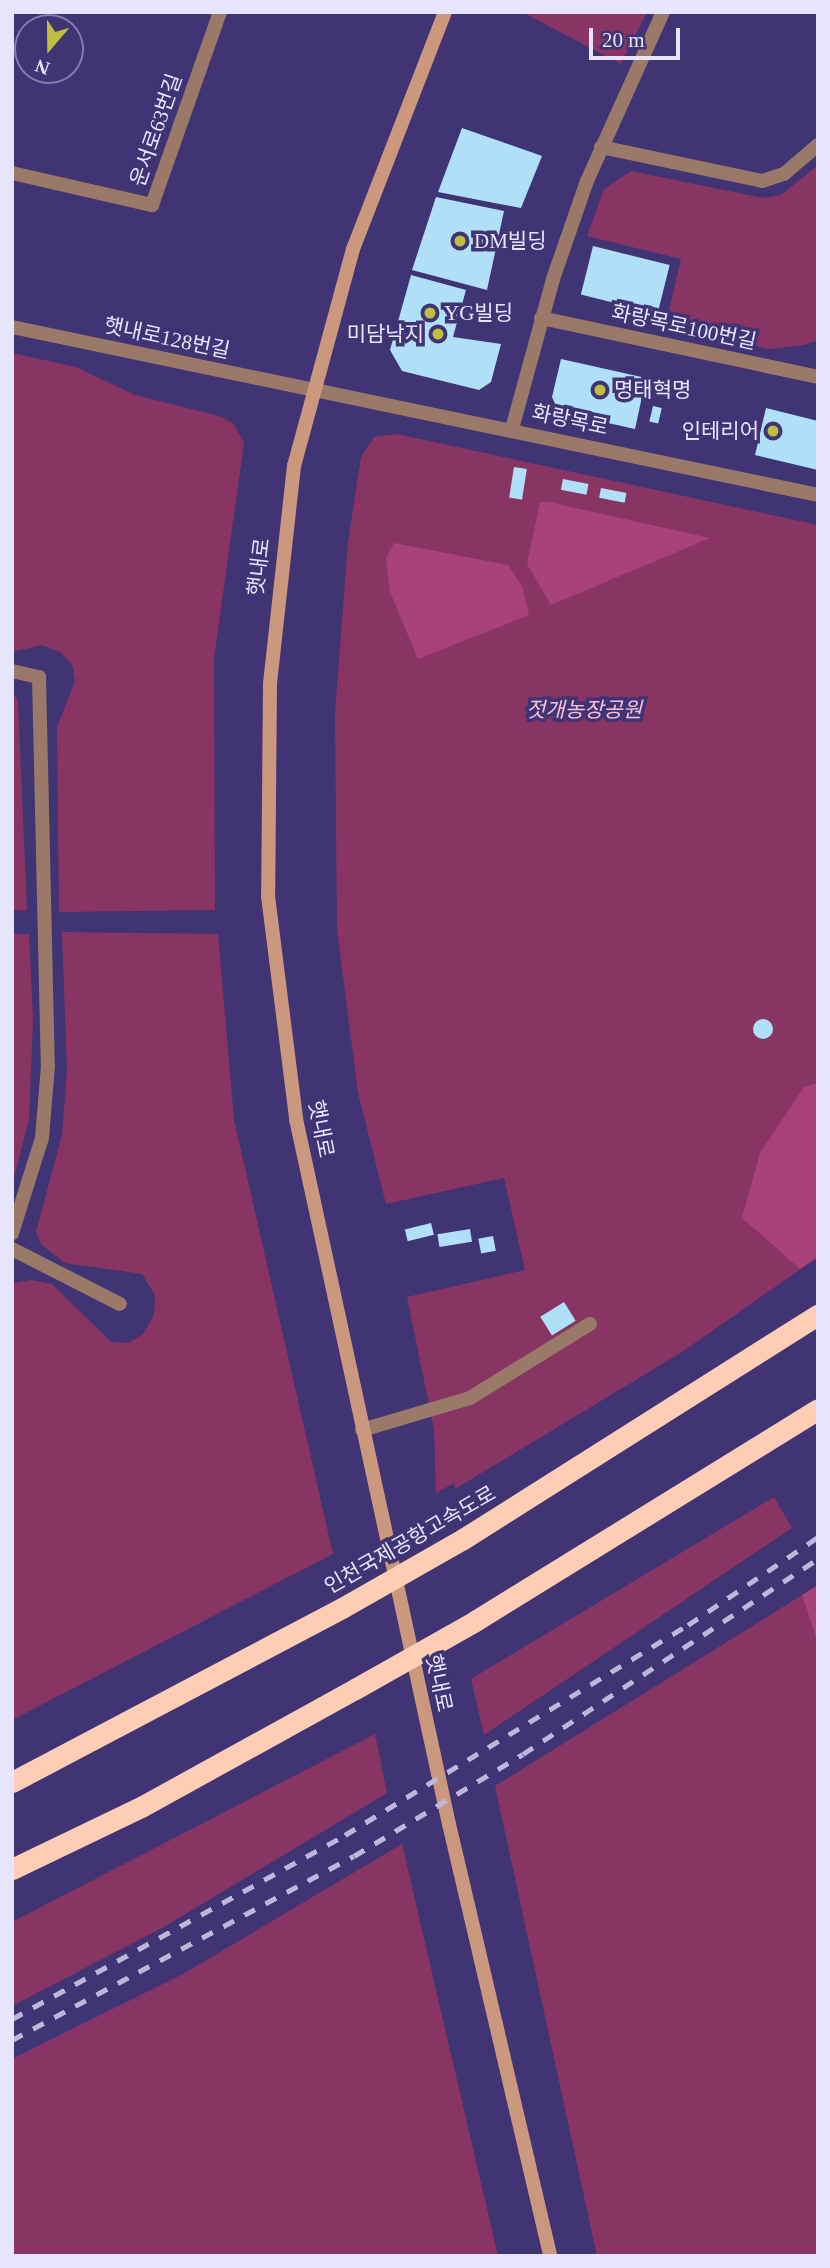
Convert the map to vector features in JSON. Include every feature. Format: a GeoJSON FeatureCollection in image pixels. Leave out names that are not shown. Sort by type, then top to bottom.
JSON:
{"type":"FeatureCollection","features":[{"type":"Feature","properties":{"kind":"highway","name":"인천국제공항고속도로"},"geometry":{"type":"LineString","coordinates":[[12,1782],[342,1608],[463,1539],[818,1315]]}},
{"type":"Feature","properties":{"kind":"highway"},"geometry":{"type":"LineString","coordinates":[[12,1869],[152,1800],[475,1621],[818,1409]]}},
{"type":"Feature","properties":{"kind":"main road","name":"햇내로"},"geometry":{"type":"LineString","coordinates":[[444,12],[382,162],[312,390],[294,466],[274,620],[268,896],[296,1119],[362,1430],[550,2256]]}},
{"type":"Feature","properties":{"kind":"street","name":"운서로63번길"},"geometry":{"type":"LineString","coordinates":[[12,173],[152,205],[220,12]]}},
{"type":"Feature","properties":{"kind":"street"},"geometry":{"type":"LineString","coordinates":[[512,429],[541,318],[601,147],[663,12]]}},
{"type":"Feature","properties":{"kind":"street"},"geometry":{"type":"LineString","coordinates":[[601,147],[762,181],[784,174],[818,145]]}},
{"type":"Feature","properties":{"kind":"street","name":"화랑목로100번길"},"geometry":{"type":"LineString","coordinates":[[541,318],[818,377]]}},
{"type":"Feature","properties":{"kind":"street","name":"햇내로128번길"},"geometry":{"type":"LineString","coordinates":[[12,327],[312,390]]}},
{"type":"Feature","properties":{"kind":"street","name":"화랑목로"},"geometry":{"type":"LineString","coordinates":[[312,390],[512,429],[818,495]]}},
{"type":"Feature","properties":{"kind":"street"},"geometry":{"type":"LineString","coordinates":[[12,671],[39,677],[48,1066],[43,1138],[12,1233]]}},
{"type":"Feature","properties":{"kind":"street"},"geometry":{"type":"LineString","coordinates":[[12,1249],[120,1304]]}},
{"type":"Feature","properties":{"kind":"street"},"geometry":{"type":"LineString","coordinates":[[362,1430],[470,1398],[590,1324]]}},
{"type":"Feature","properties":{"kind":"green space"},"geometry":{"type":"Polygon","coordinates":[[[522,12],[647,12],[621,64],[522,12]]]}},
{"type":"Feature","properties":{"kind":"green space"},"geometry":{"type":"Polygon","coordinates":[[[818,165],[818,340],[804,345],[770,349],[665,328],[681,259],[587,236],[604,189],[631,171],[763,198],[781,195],[818,165]]]}},
{"type":"Feature","properties":{"kind":"green space"},"geometry":{"type":"Polygon","coordinates":[[[12,353],[76,367],[135,395],[219,416],[233,423],[244,443],[214,658],[215,910],[59,912],[57,727],[75,681],[72,664],[60,652],[42,645],[12,652],[12,353]]]}},
{"type":"Feature","properties":{"kind":"green space","name":"젓개농장공원"},"geometry":{"type":"Polygon","coordinates":[[[397,434],[818,525],[818,1257],[682,1352],[455,1489],[454,1483],[436,1493],[434,1429],[407,1297],[525,1270],[504,1178],[386,1204],[358,1093],[337,929],[335,713],[348,542],[361,457],[374,437],[397,434]]]}},
{"type":"Feature","properties":{"kind":"green space"},"geometry":{"type":"Polygon","coordinates":[[[12,691],[18,701],[27,911],[12,910],[12,691]]]}},
{"type":"Feature","properties":{"kind":"green space"},"geometry":{"type":"Polygon","coordinates":[[[62,932],[218,934],[234,1120],[333,1554],[12,1720],[12,1283],[31,1280],[52,1284],[111,1342],[128,1343],[143,1334],[154,1315],[155,1295],[142,1274],[65,1263],[41,1244],[36,1232],[62,1135],[67,1070],[62,932]]]}},
{"type":"Feature","properties":{"kind":"green space"},"geometry":{"type":"Polygon","coordinates":[[[12,934],[29,934],[33,1019],[29,1119],[12,1186],[12,934]]]}},
{"type":"Feature","properties":{"kind":"green space"},"geometry":{"type":"Polygon","coordinates":[[[774,1497],[792,1528],[484,1735],[471,1679],[774,1497]]]}},
{"type":"Feature","properties":{"kind":"green space"},"geometry":{"type":"Polygon","coordinates":[[[802,1595],[818,1644],[818,2256],[597,2256],[495,1786],[802,1595]]]}},
{"type":"Feature","properties":{"kind":"green space"},"geometry":{"type":"Polygon","coordinates":[[[375,1734],[387,1793],[162,1928],[12,2006],[12,1922],[375,1734]]]}},
{"type":"Feature","properties":{"kind":"green space"},"geometry":{"type":"Polygon","coordinates":[[[402,1844],[498,2256],[12,2256],[12,2059],[183,1974],[402,1844]]]}},
{"type":"Feature","properties":{"kind":"shaded area"},"geometry":{"type":"Polygon","coordinates":[[[540,502],[710,538],[551,605],[527,564],[540,502]]]}},
{"type":"Feature","properties":{"kind":"shaded area"},"geometry":{"type":"Polygon","coordinates":[[[394,543],[508,565],[523,588],[529,615],[418,659],[390,592],[386,558],[394,543]]]}},
{"type":"Feature","properties":{"kind":"shaded area"},"geometry":{"type":"Polygon","coordinates":[[[818,1083],[818,1257],[800,1269],[742,1218],[760,1153],[804,1087],[818,1083]]]}},
{"type":"Feature","properties":{"kind":"shaded area"},"geometry":{"type":"Polygon","coordinates":[[[818,1585],[818,1644],[802,1595],[818,1585]]]}},
{"type":"Feature","properties":{"kind":"building"},"geometry":{"type":"Polygon","coordinates":[[[462,128],[542,156],[521,208],[438,192],[462,128]]]}},
{"type":"Feature","properties":{"kind":"building","name":"DM빌딩"},"geometry":{"type":"Polygon","coordinates":[[[436,197],[504,211],[487,290],[412,270],[436,197]]]}},
{"type":"Feature","properties":{"kind":"building"},"geometry":{"type":"Polygon","coordinates":[[[593,246],[670,265],[658,314],[581,295],[593,246]]]}},
{"type":"Feature","properties":{"kind":"building","name":"YG빌딩"},"geometry":{"type":"Polygon","coordinates":[[[411,275],[466,290],[453,337],[501,344],[491,382],[479,390],[402,371],[390,350],[411,275]]]}},
{"type":"Feature","properties":{"kind":"building"},"geometry":{"type":"Polygon","coordinates":[[[561,359],[646,378],[635,429],[559,412],[552,397],[561,359]]]}},
{"type":"Feature","properties":{"kind":"building"},"geometry":{"type":"Polygon","coordinates":[[[653,406],[662,408],[658,424],[649,422],[653,406]]]}},
{"type":"Feature","properties":{"kind":"building"},"geometry":{"type":"Polygon","coordinates":[[[766,408],[818,421],[818,470],[755,455],[766,408]]]}},
{"type":"Feature","properties":{"kind":"building"},"geometry":{"type":"Polygon","coordinates":[[[514,467],[527,469],[522,500],[509,498],[514,467]]]}},
{"type":"Feature","properties":{"kind":"building"},"geometry":{"type":"Polygon","coordinates":[[[563,479],[589,484],[586,495],[561,490],[563,479]]]}},
{"type":"Feature","properties":{"kind":"building"},"geometry":{"type":"Polygon","coordinates":[[[601,488],[627,493],[625,503],[599,498],[601,488]]]}},
{"type":"Feature","properties":{"kind":"building"},"geometry":{"type":"Polygon","coordinates":[[[763,1019],[770,1022],[773,1029],[770,1036],[763,1039],[756,1036],[753,1029],[756,1022],[763,1019]]]}},
{"type":"Feature","properties":{"kind":"building"},"geometry":{"type":"Polygon","coordinates":[[[431,1223],[434,1235],[408,1241],[405,1230],[431,1223]]]}},
{"type":"Feature","properties":{"kind":"building"},"geometry":{"type":"Polygon","coordinates":[[[470,1229],[472,1242],[439,1247],[437,1234],[470,1229]]]}},
{"type":"Feature","properties":{"kind":"building"},"geometry":{"type":"Polygon","coordinates":[[[493,1236],[496,1251],[481,1254],[478,1239],[493,1236]]]}},
{"type":"Feature","properties":{"kind":"building"},"geometry":{"type":"Polygon","coordinates":[[[564,1302],[576,1321],[552,1335],[540,1317],[564,1302]]]}},
{"type":"Feature","properties":{"kind":"railway"},"geometry":{"type":"LineString","coordinates":[[12,2019],[345,1835],[688,1625],[818,1537]]}},
{"type":"Feature","properties":{"kind":"railway"},"geometry":{"type":"LineString","coordinates":[[12,2040],[354,1856],[523,1754],[818,1559]]}},
{"type":"Feature","properties":{"kind":"place","name":"DM빌딩"},"geometry":{"type":"Point","coordinates":[460,241]}},
{"type":"Feature","properties":{"kind":"place","name":"YG빌딩"},"geometry":{"type":"Point","coordinates":[430,313]}},
{"type":"Feature","properties":{"kind":"place","name":"미담낙지"},"geometry":{"type":"Point","coordinates":[438,334]}},
{"type":"Feature","properties":{"kind":"place","name":"명태혁명"},"geometry":{"type":"Point","coordinates":[600,390]}},
{"type":"Feature","properties":{"kind":"place","name":"인테리어"},"geometry":{"type":"Point","coordinates":[773,431]}}]}
